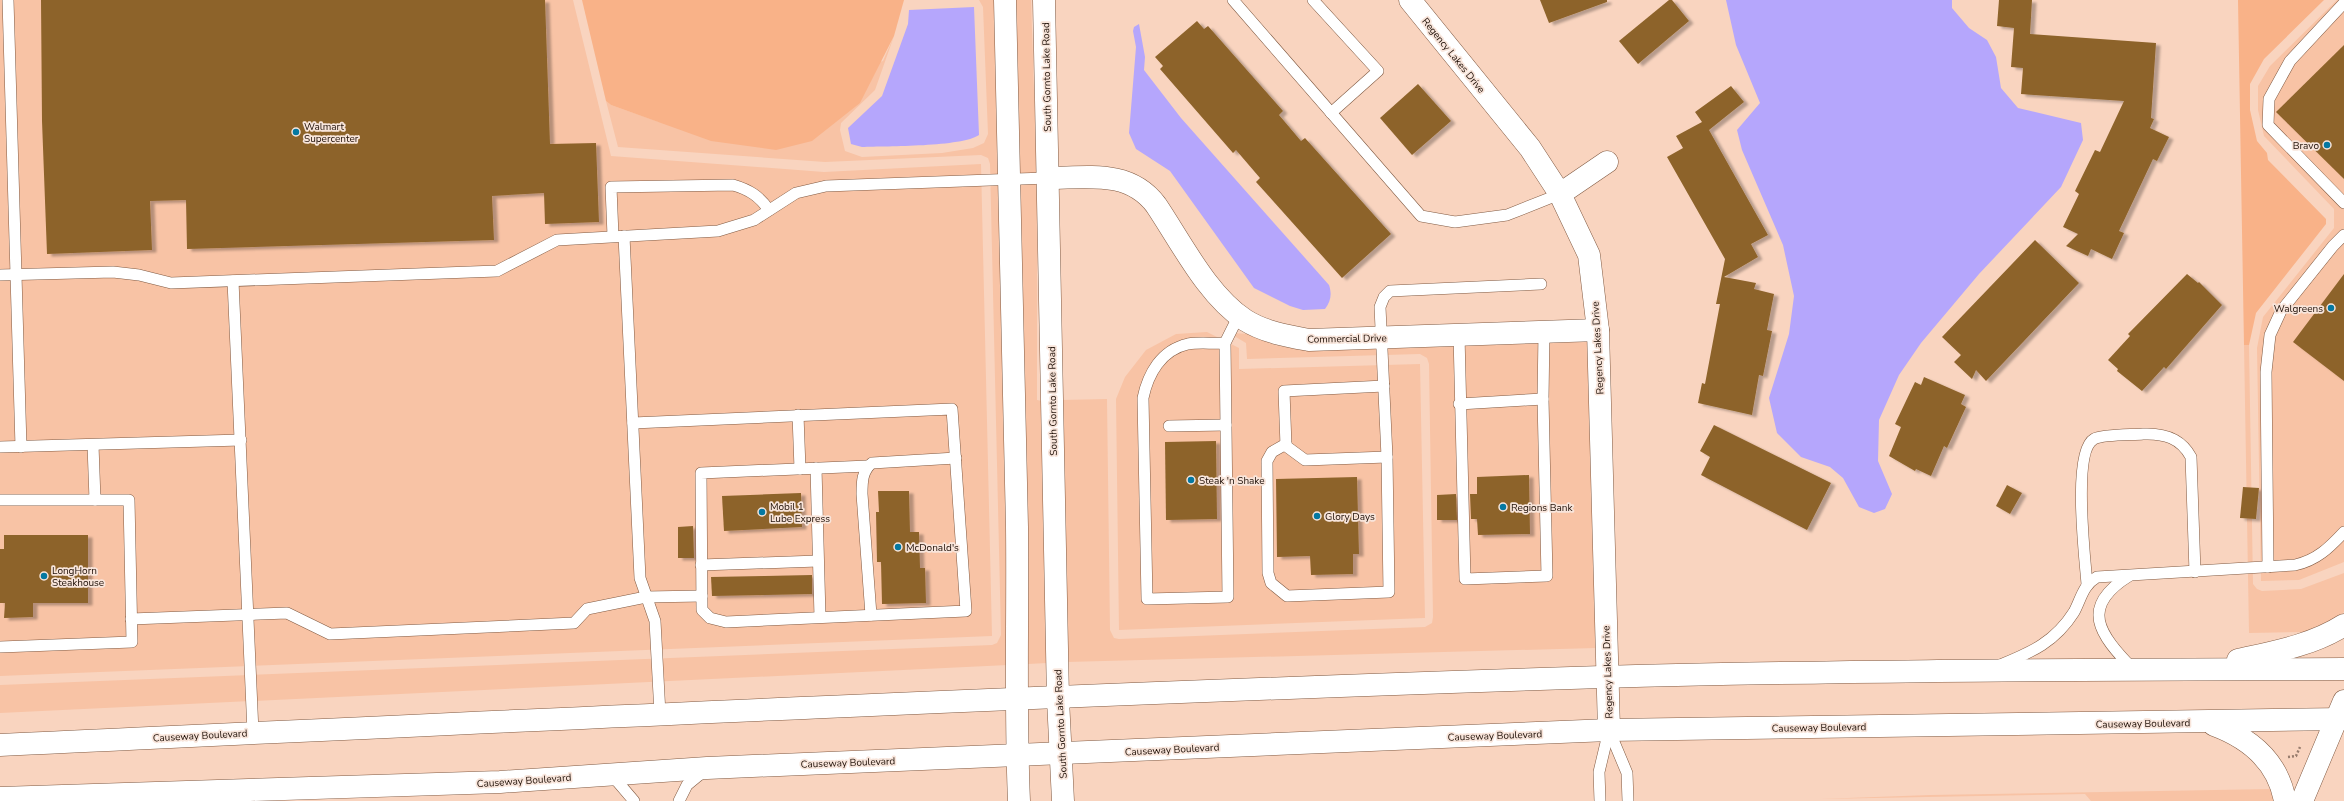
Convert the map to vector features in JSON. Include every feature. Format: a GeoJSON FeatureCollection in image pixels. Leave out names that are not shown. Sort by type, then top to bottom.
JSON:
{"type":"FeatureCollection","features":[{"type":"Feature","properties":{"kind":"main road"},"geometry":{"type":"LineString","coordinates":[[1005,0],[1015,402],[1018,700],[1017,755],[1019,801]]}},
{"type":"Feature","properties":{"kind":"main road","name":"South Gornto Lake Road"},"geometry":{"type":"LineString","coordinates":[[1044,0],[1058,699],[1063,801]]}},
{"type":"Feature","properties":{"kind":"main road","name":"Regency Lakes Drive"},"geometry":{"type":"LineString","coordinates":[[1410,0],[1530,148],[1560,194],[1589,255],[1598,330],[1606,677],[1609,730]]}},
{"type":"Feature","properties":{"kind":"main road"},"geometry":{"type":"LineString","coordinates":[[1560,194],[1607,162]]}},
{"type":"Feature","properties":{"kind":"main road","name":"Commercial Drive"},"geometry":{"type":"LineString","coordinates":[[1047,178],[1107,177],[1122,180],[1148,194],[1221,300],[1246,320],[1276,333],[1309,340],[1598,330]]}},
{"type":"Feature","properties":{"kind":"main road"},"geometry":{"type":"LineString","coordinates":[[2199,669],[2300,645],[2322,637],[2344,625]]}},
{"type":"Feature","properties":{"kind":"main road","name":"Causeway Boulevard"},"geometry":{"type":"LineString","coordinates":[[0,745],[660,714],[1606,677],[2133,669],[2344,669]]}},
{"type":"Feature","properties":{"kind":"main road"},"geometry":{"type":"LineString","coordinates":[[2302,801],[2341,713]]}},
{"type":"Feature","properties":{"kind":"main road","name":"Causeway Boulevard"},"geometry":{"type":"LineString","coordinates":[[0,798],[256,796],[707,768],[1609,730],[2205,721],[2341,713]]}},
{"type":"Feature","properties":{"kind":"main road"},"geometry":{"type":"LineString","coordinates":[[2205,721],[2242,736],[2255,746],[2279,780],[2285,801]]}},
{"type":"Feature","properties":{"kind":"lane"},"geometry":{"type":"LineString","coordinates":[[8,0],[21,447]]}},
{"type":"Feature","properties":{"kind":"lane"},"geometry":{"type":"LineString","coordinates":[[1233,0],[1421,216],[1455,222],[1507,215],[1560,194]]}},
{"type":"Feature","properties":{"kind":"lane"},"geometry":{"type":"LineString","coordinates":[[1313,0],[1378,71],[1331,113]]}},
{"type":"Feature","properties":{"kind":"lane"},"geometry":{"type":"LineString","coordinates":[[2344,3],[2290,61],[2268,99],[2268,125],[2344,203]]}},
{"type":"Feature","properties":{"kind":"lane"},"geometry":{"type":"LineString","coordinates":[[0,275],[113,272],[139,275],[171,283],[497,271],[557,240],[718,231],[754,220],[796,193],[826,186],[1047,178]]}},
{"type":"Feature","properties":{"kind":"lane"},"geometry":{"type":"LineString","coordinates":[[613,236],[611,187],[733,185],[749,190],[761,200],[769,210]]}},
{"type":"Feature","properties":{"kind":"lane"},"geometry":{"type":"LineString","coordinates":[[2268,567],[2266,372],[2270,335],[2281,311],[2333,246],[2344,235]]}},
{"type":"Feature","properties":{"kind":"lane"},"geometry":{"type":"LineString","coordinates":[[624,236],[640,578],[655,621],[660,714]]}},
{"type":"Feature","properties":{"kind":"lane"},"geometry":{"type":"LineString","coordinates":[[233,281],[253,732]]}},
{"type":"Feature","properties":{"kind":"lane"},"geometry":{"type":"LineString","coordinates":[[1286,444],[1272,452],[1267,461],[1268,573],[1271,583],[1287,596],[1389,592],[1387,457],[1380,307],[1384,297],[1390,291],[1541,284]]}},
{"type":"Feature","properties":{"kind":"lane"},"geometry":{"type":"LineString","coordinates":[[1225,343],[1187,344],[1167,355],[1155,365],[1147,381],[1143,398],[1147,599],[1228,597],[1225,343],[1239,315]]}},
{"type":"Feature","properties":{"kind":"lane"},"geometry":{"type":"LineString","coordinates":[[1459,335],[1465,579],[1548,576],[1543,398],[1544,332]]}},
{"type":"Feature","properties":{"kind":"lane"},"geometry":{"type":"LineString","coordinates":[[1384,386],[1284,391],[1286,446],[1305,460],[1387,457]]}},
{"type":"Feature","properties":{"kind":"lane"},"geometry":{"type":"LineString","coordinates":[[1460,404],[1543,398]]}},
{"type":"Feature","properties":{"kind":"lane"},"geometry":{"type":"LineString","coordinates":[[633,423],[952,408],[956,458],[966,611],[726,622],[710,618],[702,610],[701,473],[868,466],[872,463],[956,458]]}},
{"type":"Feature","properties":{"kind":"lane"},"geometry":{"type":"LineString","coordinates":[[798,415],[800,469]]}},
{"type":"Feature","properties":{"kind":"lane"},"geometry":{"type":"LineString","coordinates":[[1169,426],[1226,425]]}},
{"type":"Feature","properties":{"kind":"lane"},"geometry":{"type":"LineString","coordinates":[[2087,584],[2081,474],[2087,445],[2095,438],[2155,434],[2170,436],[2186,447],[2191,457],[2195,572]]}},
{"type":"Feature","properties":{"kind":"lane"},"geometry":{"type":"LineString","coordinates":[[0,448],[241,440]]}},
{"type":"Feature","properties":{"kind":"lane"},"geometry":{"type":"LineString","coordinates":[[93,445],[95,500]]}},
{"type":"Feature","properties":{"kind":"lane"},"geometry":{"type":"LineString","coordinates":[[868,466],[862,478],[862,494],[871,615]]}},
{"type":"Feature","properties":{"kind":"lane"},"geometry":{"type":"LineString","coordinates":[[816,468],[820,617]]}},
{"type":"Feature","properties":{"kind":"lane"},"geometry":{"type":"LineString","coordinates":[[0,500],[129,500],[132,642],[0,647]]}},
{"type":"Feature","properties":{"kind":"lane"},"geometry":{"type":"LineString","coordinates":[[1985,672],[2024,656],[2054,637],[2074,611],[2087,584],[2097,576],[2129,576],[2295,565],[2314,559],[2326,551],[2344,532]]}},
{"type":"Feature","properties":{"kind":"lane"},"geometry":{"type":"LineString","coordinates":[[702,565],[818,562]]}},
{"type":"Feature","properties":{"kind":"lane"},"geometry":{"type":"LineString","coordinates":[[2129,576],[2106,593],[2100,601],[2098,612],[2104,633],[2116,652],[2133,669]]}},
{"type":"Feature","properties":{"kind":"lane"},"geometry":{"type":"LineString","coordinates":[[131,619],[287,613],[330,634],[338,634],[574,623],[587,609],[646,597],[702,596]]}},
{"type":"Feature","properties":{"kind":"lane"},"geometry":{"type":"LineString","coordinates":[[1600,801],[1599,772],[1609,730]]}},
{"type":"Feature","properties":{"kind":"lane"},"geometry":{"type":"LineString","coordinates":[[1609,730],[1627,773],[1628,801]]}},
{"type":"Feature","properties":{"kind":"lane"},"geometry":{"type":"LineString","coordinates":[[679,801],[687,785],[707,768]]}},
{"type":"Feature","properties":{"kind":"lane"},"geometry":{"type":"LineString","coordinates":[[611,774],[634,801]]}},
{"type":"Feature","properties":{"kind":"path"},"geometry":{"type":"LineString","coordinates":[[2282,758],[2296,756],[2300,747]]}},
{"type":"Feature","properties":{"kind":"shaded area"},"geometry":{"type":"Polygon","coordinates":[[[0,0],[573,0],[611,156],[824,172],[981,164],[992,636],[0,676],[0,0]]]}},
{"type":"Feature","properties":{"kind":"shaded area"},"geometry":{"type":"Polygon","coordinates":[[[582,0],[904,0],[894,36],[860,103],[812,141],[776,150],[711,141],[611,105],[606,101],[582,0]]]}},
{"type":"Feature","properties":{"kind":"shaded area"},"geometry":{"type":"Polygon","coordinates":[[[979,0],[996,0],[1008,665],[0,713],[0,685],[992,645],[997,643],[1001,635],[990,164],[988,158],[981,155],[825,162],[618,147],[606,101],[611,105],[659,122],[883,61],[894,36],[875,90],[841,123],[840,130],[845,151],[862,157],[942,153],[973,148],[984,143],[988,134],[983,7],[979,0]]]}},
{"type":"Feature","properties":{"kind":"shaded area"},"geometry":{"type":"Polygon","coordinates":[[[1015,0],[1031,0],[1037,182],[1037,400],[1042,401],[1047,663],[1028,664],[1025,413],[1015,0]]]}},
{"type":"Feature","properties":{"kind":"shaded area"},"geometry":{"type":"Polygon","coordinates":[[[1726,0],[1952,0],[1952,8],[1969,28],[1987,40],[1996,57],[2001,88],[2018,108],[2081,123],[2083,140],[2061,187],[1979,274],[1921,343],[1899,375],[1879,420],[1878,461],[1892,494],[1885,509],[1874,513],[1859,507],[1843,478],[1830,467],[1801,457],[1777,433],[1769,398],[1789,334],[1794,296],[1783,245],[1742,150],[1737,130],[1760,103],[1736,45],[1726,0]]]}},
{"type":"Feature","properties":{"kind":"shaded area"},"geometry":{"type":"Polygon","coordinates":[[[2238,0],[2324,0],[2264,59],[2250,84],[2250,110],[2257,141],[2267,153],[2268,160],[2326,219],[2326,224],[2256,313],[2249,345],[2244,345],[2238,0]]]}},
{"type":"Feature","properties":{"kind":"shaded area"},"geometry":{"type":"Polygon","coordinates":[[[2337,0],[2344,0],[2344,562],[2299,580],[2261,581],[2257,348],[2263,317],[2334,228],[2334,209],[2264,136],[2258,110],[2258,86],[2270,66],[2337,0]]]}},
{"type":"Feature","properties":{"kind":"shaded area"},"geometry":{"type":"Polygon","coordinates":[[[974,7],[979,135],[970,139],[941,144],[862,147],[851,144],[848,128],[882,96],[908,24],[909,10],[974,7]]]}},
{"type":"Feature","properties":{"kind":"shaded area"},"geometry":{"type":"Polygon","coordinates":[[[1139,24],[1145,57],[1144,70],[1181,118],[1329,285],[1329,303],[1325,309],[1303,310],[1290,306],[1254,288],[1170,171],[1136,149],[1129,133],[1136,47],[1133,31],[1134,27],[1139,24]]]}},
{"type":"Feature","properties":{"kind":"shaded area"},"geometry":{"type":"Polygon","coordinates":[[[1207,332],[1239,348],[1239,369],[1420,364],[1425,618],[1119,630],[1116,399],[1125,377],[1146,350],[1176,334],[1207,332]]]}},
{"type":"Feature","properties":{"kind":"shaded area"},"geometry":{"type":"Polygon","coordinates":[[[1229,333],[1251,334],[1274,345],[1309,351],[1588,342],[1596,648],[1067,662],[1061,400],[1107,399],[1110,630],[1114,638],[1425,627],[1432,623],[1429,364],[1427,358],[1420,354],[1247,359],[1246,343],[1229,333]]]}},
{"type":"Feature","properties":{"kind":"shaded area"},"geometry":{"type":"Polygon","coordinates":[[[2244,345],[2249,345],[2253,584],[2257,589],[2262,591],[2301,589],[2344,573],[2344,612],[2332,620],[2304,632],[2249,633],[2244,345]]]}},
{"type":"Feature","properties":{"kind":"shaded area"},"geometry":{"type":"Polygon","coordinates":[[[2271,789],[2274,801],[2091,801],[2085,794],[1820,799],[1930,795],[2271,789]]]}},
{"type":"Feature","properties":{"kind":"building","name":"Walmart Supercenter"},"geometry":{"type":"Polygon","coordinates":[[[41,0],[545,0],[550,144],[596,143],[599,222],[545,224],[544,193],[492,196],[494,240],[187,249],[186,200],[150,201],[152,250],[47,254],[42,121],[41,0]]]}},
{"type":"Feature","properties":{"kind":"building"},"geometry":{"type":"Polygon","coordinates":[[[1540,0],[1607,0],[1607,2],[1549,23],[1540,0]]]}},
{"type":"Feature","properties":{"kind":"building"},"geometry":{"type":"Polygon","coordinates":[[[1669,0],[1672,0],[1689,21],[1638,64],[1619,41],[1669,0]]]}},
{"type":"Feature","properties":{"kind":"building"},"geometry":{"type":"Polygon","coordinates":[[[1999,0],[2032,0],[2030,34],[2156,43],[2151,118],[2154,119],[2150,128],[2169,137],[2157,161],[2153,159],[2119,231],[2124,233],[2112,259],[2091,249],[2088,256],[2066,246],[2078,234],[2063,227],[2079,194],[2075,191],[2095,150],[2100,152],[2124,101],[2021,94],[2023,68],[2011,67],[2014,28],[1997,26],[1999,0]]]}},
{"type":"Feature","properties":{"kind":"building"},"geometry":{"type":"Polygon","coordinates":[[[1197,21],[1204,29],[1208,26],[1283,111],[1279,115],[1301,141],[1305,138],[1391,234],[1342,278],[1256,182],[1260,178],[1236,150],[1233,153],[1160,69],[1163,66],[1155,57],[1197,21]]]}},
{"type":"Feature","properties":{"kind":"building","name":"Bravo"},"geometry":{"type":"Polygon","coordinates":[[[2344,45],[2344,179],[2276,112],[2344,45]]]}},
{"type":"Feature","properties":{"kind":"building"},"geometry":{"type":"Polygon","coordinates":[[[1418,84],[1451,121],[1412,155],[1380,118],[1418,84]]]}},
{"type":"Feature","properties":{"kind":"building"},"geometry":{"type":"Polygon","coordinates":[[[1731,86],[1744,102],[1709,130],[1768,235],[1751,244],[1758,257],[1724,277],[1756,283],[1754,289],[1774,294],[1767,330],[1772,331],[1763,376],[1759,375],[1752,415],[1698,403],[1702,383],[1705,384],[1720,304],[1716,304],[1725,259],[1667,157],[1683,148],[1676,136],[1702,122],[1695,112],[1731,86]]]}},
{"type":"Feature","properties":{"kind":"building"},"geometry":{"type":"Polygon","coordinates":[[[2035,240],[2079,283],[1986,381],[1976,370],[1972,379],[1954,362],[1961,355],[1942,337],[2035,240]]]}},
{"type":"Feature","properties":{"kind":"building"},"geometry":{"type":"Polygon","coordinates":[[[2187,274],[2198,283],[2199,282],[2222,305],[2166,369],[2164,367],[2142,391],[2117,371],[2118,369],[2108,360],[2130,336],[2128,334],[2187,274]]]}},
{"type":"Feature","properties":{"kind":"building","name":"Walgreens"},"geometry":{"type":"Polygon","coordinates":[[[2344,274],[2344,381],[2293,342],[2344,274]]]}},
{"type":"Feature","properties":{"kind":"building"},"geometry":{"type":"Polygon","coordinates":[[[1924,377],[1965,395],[1961,404],[1966,407],[1947,448],[1944,446],[1931,476],[1916,469],[1915,471],[1889,456],[1901,427],[1895,424],[1915,382],[1921,385],[1924,377]]]}},
{"type":"Feature","properties":{"kind":"building"},"geometry":{"type":"Polygon","coordinates":[[[1714,425],[1831,483],[1807,530],[1701,475],[1710,457],[1700,451],[1714,425]]]}},
{"type":"Feature","properties":{"kind":"building","name":"Steak 'n Shake"},"geometry":{"type":"Polygon","coordinates":[[[1216,441],[1217,519],[1166,520],[1165,442],[1216,441]]]}},
{"type":"Feature","properties":{"kind":"building","name":"Regions Bank"},"geometry":{"type":"Polygon","coordinates":[[[1529,475],[1530,534],[1478,535],[1477,519],[1471,519],[1470,494],[1477,494],[1477,477],[1529,475]]]}},
{"type":"Feature","properties":{"kind":"building","name":"Glory Days"},"geometry":{"type":"Polygon","coordinates":[[[1357,477],[1359,554],[1353,554],[1353,574],[1311,575],[1310,556],[1277,557],[1276,479],[1357,477]]]}},
{"type":"Feature","properties":{"kind":"building"},"geometry":{"type":"Polygon","coordinates":[[[2007,485],[2022,493],[2010,514],[1996,506],[2007,485]]]}},
{"type":"Feature","properties":{"kind":"building"},"geometry":{"type":"Polygon","coordinates":[[[2243,487],[2259,488],[2256,519],[2240,518],[2243,487]]]}},
{"type":"Feature","properties":{"kind":"building","name":"McDonald's"},"geometry":{"type":"Polygon","coordinates":[[[878,491],[909,491],[910,532],[919,532],[920,568],[925,568],[926,603],[882,604],[881,562],[877,562],[876,512],[879,512],[878,491]]]}},
{"type":"Feature","properties":{"kind":"building","name":"Mobil 1 Lube Express"},"geometry":{"type":"Polygon","coordinates":[[[801,493],[802,527],[724,531],[722,496],[801,493]]]}},
{"type":"Feature","properties":{"kind":"building"},"geometry":{"type":"Polygon","coordinates":[[[1456,494],[1457,520],[1437,520],[1437,495],[1456,494]]]}},
{"type":"Feature","properties":{"kind":"building"},"geometry":{"type":"Polygon","coordinates":[[[693,526],[694,558],[678,558],[678,527],[693,526]]]}},
{"type":"Feature","properties":{"kind":"building","name":"LongHorn Steakhouse"},"geometry":{"type":"Polygon","coordinates":[[[4,535],[88,535],[88,603],[33,603],[33,617],[4,618],[5,603],[0,603],[0,549],[4,549],[4,535]]]}},
{"type":"Feature","properties":{"kind":"building"},"geometry":{"type":"Polygon","coordinates":[[[812,575],[812,594],[712,596],[711,577],[812,575]]]}},
{"type":"Feature","properties":{"kind":"place","name":"Walmart Supercenter"},"geometry":{"type":"Point","coordinates":[296,132]}},
{"type":"Feature","properties":{"kind":"place","name":"Bravo"},"geometry":{"type":"Point","coordinates":[2327,145]}},
{"type":"Feature","properties":{"kind":"place","name":"Walgreens"},"geometry":{"type":"Point","coordinates":[2331,308]}},
{"type":"Feature","properties":{"kind":"place","name":"Steak 'n Shake"},"geometry":{"type":"Point","coordinates":[1191,480]}},
{"type":"Feature","properties":{"kind":"place","name":"Regions Bank"},"geometry":{"type":"Point","coordinates":[1503,507]}},
{"type":"Feature","properties":{"kind":"place","name":"Mobil 1 Lube Express"},"geometry":{"type":"Point","coordinates":[762,512]}},
{"type":"Feature","properties":{"kind":"place","name":"Glory Days"},"geometry":{"type":"Point","coordinates":[1317,516]}},
{"type":"Feature","properties":{"kind":"place","name":"McDonald's"},"geometry":{"type":"Point","coordinates":[898,547]}},
{"type":"Feature","properties":{"kind":"place","name":"LongHorn Steakhouse"},"geometry":{"type":"Point","coordinates":[44,576]}}]}
